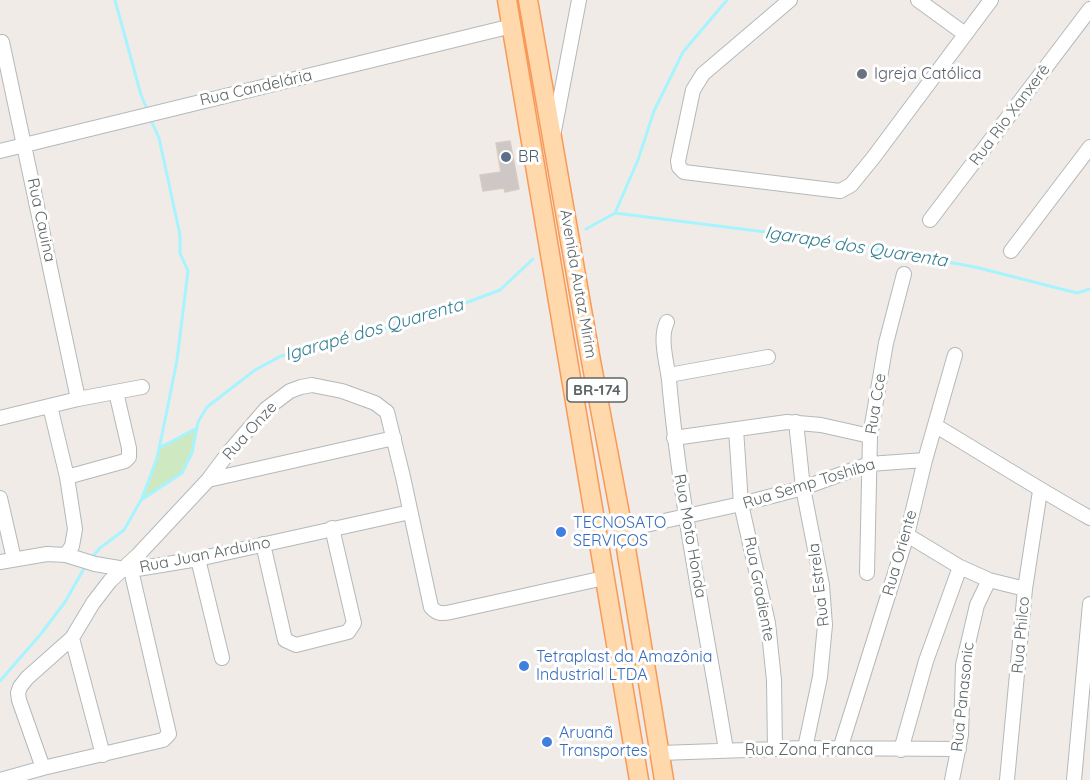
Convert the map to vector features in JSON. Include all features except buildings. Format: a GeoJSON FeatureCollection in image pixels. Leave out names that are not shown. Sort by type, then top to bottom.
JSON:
{"type":"FeatureCollection","features":[{"type":"Feature","properties":{"kind":"main road","name":"Avenida Autaz Mirim"},"geometry":{"type":"LineString","coordinates":[[507,0],[639,780]]}},
{"type":"Feature","properties":{"kind":"main road","name":"Avenida Autaz Mirim"},"geometry":{"type":"LineString","coordinates":[[528,0],[623,530],[664,780]]}},
{"type":"Feature","properties":{"kind":"main road"},"geometry":{"type":"LineString","coordinates":[[569,365],[591,361]]}},
{"type":"Feature","properties":{"kind":"street"},"geometry":{"type":"LineString","coordinates":[[552,138],[579,0]]}},
{"type":"Feature","properties":{"kind":"street"},"geometry":{"type":"LineString","coordinates":[[790,0],[703,75],[693,90],[678,161],[680,169],[684,172],[840,190],[851,185],[991,0]]}},
{"type":"Feature","properties":{"kind":"street"},"geometry":{"type":"LineString","coordinates":[[918,0],[964,34]]}},
{"type":"Feature","properties":{"kind":"street","name":"Rua Rio Xanxerê"},"geometry":{"type":"LineString","coordinates":[[930,220],[1090,9]]}},
{"type":"Feature","properties":{"kind":"street","name":"Rua Candelária"},"geometry":{"type":"LineString","coordinates":[[0,151],[512,26]]}},
{"type":"Feature","properties":{"kind":"street","name":"Rua Cauina"},"geometry":{"type":"LineString","coordinates":[[2,42],[78,399]]}},
{"type":"Feature","properties":{"kind":"street"},"geometry":{"type":"LineString","coordinates":[[1011,251],[1090,147]]}},
{"type":"Feature","properties":{"kind":"street","name":"Rua Cce"},"geometry":{"type":"LineString","coordinates":[[867,573],[870,436],[886,343],[904,274]]}},
{"type":"Feature","properties":{"kind":"street","name":"Rua Moto Honda"},"geometry":{"type":"LineString","coordinates":[[667,322],[664,341],[674,438],[726,750]]}},
{"type":"Feature","properties":{"kind":"street","name":"Rua Oriente"},"geometry":{"type":"LineString","coordinates":[[840,749],[907,535],[925,460],[955,355]]}},
{"type":"Feature","properties":{"kind":"street"},"geometry":{"type":"LineString","coordinates":[[669,375],[768,357]]}},
{"type":"Feature","properties":{"kind":"street","name":"Rua Onze"},"geometry":{"type":"LineString","coordinates":[[43,768],[18,693],[27,678],[72,638],[93,603],[110,581],[127,569],[208,480],[266,409],[290,391],[301,387],[312,385],[326,387],[375,403],[387,412],[431,607],[439,613],[604,579]]}},
{"type":"Feature","properties":{"kind":"street"},"geometry":{"type":"LineString","coordinates":[[0,418],[78,399],[142,387]]}},
{"type":"Feature","properties":{"kind":"street"},"geometry":{"type":"LineString","coordinates":[[67,477],[129,457],[116,392]]}},
{"type":"Feature","properties":{"kind":"street"},"geometry":{"type":"LineString","coordinates":[[50,406],[67,477],[75,529],[69,556]]}},
{"type":"Feature","properties":{"kind":"street"},"geometry":{"type":"LineString","coordinates":[[674,438],[773,423],[796,422],[821,424],[870,436]]}},
{"type":"Feature","properties":{"kind":"street","name":"Rua Estrela"},"geometry":{"type":"LineString","coordinates":[[796,422],[803,488],[822,585],[825,624],[820,677],[805,748]]}},
{"type":"Feature","properties":{"kind":"street"},"geometry":{"type":"LineString","coordinates":[[936,426],[1090,518]]}},
{"type":"Feature","properties":{"kind":"street","name":"Rua Gradiente"},"geometry":{"type":"LineString","coordinates":[[736,429],[741,504],[768,623],[774,680],[775,749]]}},
{"type":"Feature","properties":{"kind":"street"},"geometry":{"type":"LineString","coordinates":[[208,480],[394,438]]}},
{"type":"Feature","properties":{"kind":"street","name":"Rua Semp Toshiba"},"geometry":{"type":"LineString","coordinates":[[623,530],[803,488],[869,464],[925,460]]}},
{"type":"Feature","properties":{"kind":"street","name":"Rua Philco"},"geometry":{"type":"LineString","coordinates":[[1007,780],[1025,589],[1040,490]]}},
{"type":"Feature","properties":{"kind":"street"},"geometry":{"type":"LineString","coordinates":[[0,498],[7,561]]}},
{"type":"Feature","properties":{"kind":"street","name":"Rua Juan Arduino"},"geometry":{"type":"LineString","coordinates":[[7,561],[46,554],[69,556],[95,564],[127,569],[198,559],[410,512]]}},
{"type":"Feature","properties":{"kind":"street"},"geometry":{"type":"LineString","coordinates":[[262,544],[285,640],[296,645],[348,632],[354,623],[333,528]]}},
{"type":"Feature","properties":{"kind":"street"},"geometry":{"type":"LineString","coordinates":[[907,535],[960,567],[989,580],[1025,589]]}},
{"type":"Feature","properties":{"kind":"street"},"geometry":{"type":"LineString","coordinates":[[198,559],[222,658]]}},
{"type":"Feature","properties":{"kind":"street"},"geometry":{"type":"LineString","coordinates":[[901,750],[926,661],[960,567]]}},
{"type":"Feature","properties":{"kind":"street"},"geometry":{"type":"LineString","coordinates":[[0,780],[163,740],[169,734],[127,569]]}},
{"type":"Feature","properties":{"kind":"street","name":"Rua Panasonic"},"geometry":{"type":"LineString","coordinates":[[952,780],[959,749],[963,665],[977,605],[989,580]]}},
{"type":"Feature","properties":{"kind":"street"},"geometry":{"type":"LineString","coordinates":[[1074,780],[1076,738],[1090,604]]}},
{"type":"Feature","properties":{"kind":"street"},"geometry":{"type":"LineString","coordinates":[[72,638],[103,755]]}},
{"type":"Feature","properties":{"kind":"street","name":"Rua Zona Franca"},"geometry":{"type":"LineString","coordinates":[[660,753],[805,748],[959,749]]}},
{"type":"Feature","properties":{"kind":"green space"},"geometry":{"type":"Polygon","coordinates":[[[197,428],[192,453],[182,473],[141,500],[159,448],[197,428]]]}},
{"type":"Feature","properties":{"kind":"waterway"},"geometry":{"type":"LineString","coordinates":[[115,0],[141,95],[148,111]]}},
{"type":"Feature","properties":{"kind":"waterway"},"geometry":{"type":"LineString","coordinates":[[615,213],[638,160],[654,111],[683,52],[727,0]]}},
{"type":"Feature","properties":{"kind":"waterway"},"geometry":{"type":"LineString","coordinates":[[142,498],[157,458],[164,425],[177,360],[188,271],[180,253],[180,235],[159,138],[151,120]]}},
{"type":"Feature","properties":{"kind":"waterway","name":"Igarapé dos Quarenta"},"geometry":{"type":"LineString","coordinates":[[586,229],[615,213],[821,239],[975,267],[1077,293],[1090,289]]}},
{"type":"Feature","properties":{"kind":"waterway","name":"Igarapé dos Quarenta"},"geometry":{"type":"LineString","coordinates":[[92,557],[124,530],[141,500],[182,473],[192,453],[198,422],[207,407],[255,370],[281,356],[428,317],[500,290],[533,259]]}},
{"type":"Feature","properties":{"kind":"waterway"},"geometry":{"type":"LineString","coordinates":[[159,448],[197,428]]}},
{"type":"Feature","properties":{"kind":"waterway","name":"Igarapé dos Quarenta"},"geometry":{"type":"LineString","coordinates":[[0,681],[65,602],[86,565]]}},
{"type":"Feature","properties":{"kind":"place","name":"Igreja Católica"},"geometry":{"type":"Point","coordinates":[862,74]}},
{"type":"Feature","properties":{"kind":"place","name":"BR"},"geometry":{"type":"Point","coordinates":[506,157]}},
{"type":"Feature","properties":{"kind":"place","name":"TECNOSATO SERVIÇOS"},"geometry":{"type":"Point","coordinates":[561,532]}},
{"type":"Feature","properties":{"kind":"place","name":"Tetraplast da Amazônia Industrial LTDA"},"geometry":{"type":"Point","coordinates":[524,666]}},
{"type":"Feature","properties":{"kind":"place","name":"Aruanã Transportes"},"geometry":{"type":"Point","coordinates":[547,742]}}]}
